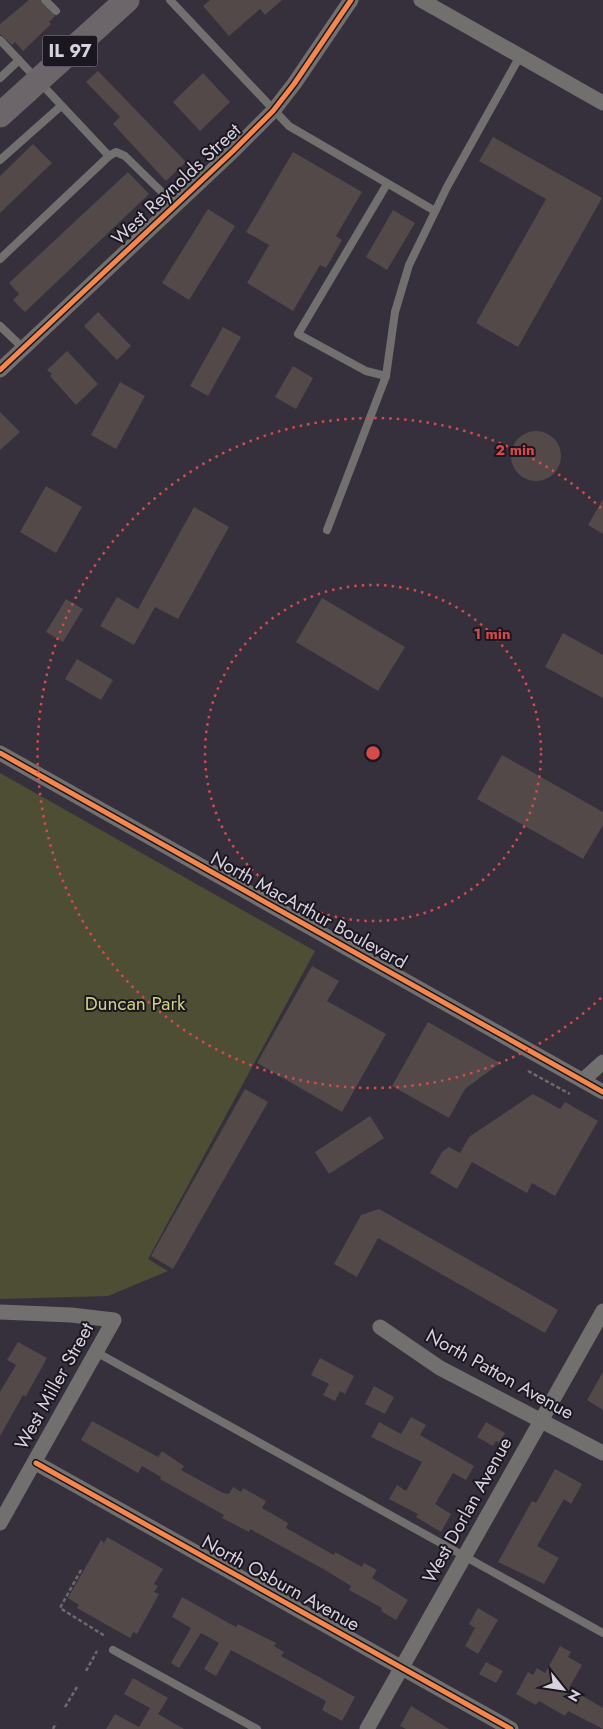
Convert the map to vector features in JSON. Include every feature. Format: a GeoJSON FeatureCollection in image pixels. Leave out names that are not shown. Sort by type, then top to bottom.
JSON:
{"type":"FeatureCollection","features":[{"type":"Feature","properties":{"kind":"main road","name":"IL 97"},"geometry":{"type":"LineString","coordinates":[[0,115],[128,0]]}},
{"type":"Feature","properties":{"kind":"street","name":"West Reynolds Street"},"geometry":{"type":"LineString","coordinates":[[0,370],[273,111],[294,84],[350,0]]}},
{"type":"Feature","properties":{"kind":"street"},"geometry":{"type":"LineString","coordinates":[[421,0],[603,103]]}},
{"type":"Feature","properties":{"kind":"street","name":"North MacArthur Boulevard"},"geometry":{"type":"LineString","coordinates":[[0,753],[603,1092]]}},
{"type":"Feature","properties":{"kind":"street"},"geometry":{"type":"LineString","coordinates":[[583,1080],[603,1062]]}},
{"type":"Feature","properties":{"kind":"street","name":"West Dorlan Avenue"},"geometry":{"type":"LineString","coordinates":[[367,1729],[603,1311]]}},
{"type":"Feature","properties":{"kind":"street","name":"West Miller Street"},"geometry":{"type":"LineString","coordinates":[[0,1312],[71,1315],[114,1320],[36,1463],[0,1523]]}},
{"type":"Feature","properties":{"kind":"street","name":"North Patton Avenue"},"geometry":{"type":"LineString","coordinates":[[380,1327],[440,1368],[603,1453]]}},
{"type":"Feature","properties":{"kind":"street","name":"North Osburn Avenue"},"geometry":{"type":"LineString","coordinates":[[36,1463],[511,1729]]}},
{"type":"Feature","properties":{"kind":"lane"},"geometry":{"type":"LineString","coordinates":[[45,0],[56,11]]}},
{"type":"Feature","properties":{"kind":"lane"},"geometry":{"type":"LineString","coordinates":[[170,0],[288,126],[435,211]]}},
{"type":"Feature","properties":{"kind":"lane"},"geometry":{"type":"LineString","coordinates":[[0,40],[109,156]]}},
{"type":"Feature","properties":{"kind":"lane"},"geometry":{"type":"LineString","coordinates":[[327,530],[386,376],[395,312],[408,264],[520,56]]}},
{"type":"Feature","properties":{"kind":"lane"},"geometry":{"type":"LineString","coordinates":[[0,78],[19,60]]}},
{"type":"Feature","properties":{"kind":"lane"},"geometry":{"type":"LineString","coordinates":[[0,160],[61,106]]}},
{"type":"Feature","properties":{"kind":"lane"},"geometry":{"type":"LineString","coordinates":[[0,259],[109,156],[116,152],[125,156],[175,205]]}},
{"type":"Feature","properties":{"kind":"lane"},"geometry":{"type":"LineString","coordinates":[[386,376],[366,371],[298,334],[387,184]]}},
{"type":"Feature","properties":{"kind":"lane"},"geometry":{"type":"LineString","coordinates":[[0,326],[23,348]]}},
{"type":"Feature","properties":{"kind":"lane"},"geometry":{"type":"LineString","coordinates":[[96,1352],[603,1633]]}},
{"type":"Feature","properties":{"kind":"lane"},"geometry":{"type":"LineString","coordinates":[[113,1650],[257,1729]]}},
{"type":"Feature","properties":{"kind":"path"},"geometry":{"type":"LineString","coordinates":[[528,1071],[570,1094]]}},
{"type":"Feature","properties":{"kind":"path"},"geometry":{"type":"LineString","coordinates":[[82,1570],[60,1608],[105,1636]]}},
{"type":"Feature","properties":{"kind":"path"},"geometry":{"type":"LineString","coordinates":[[86,1671],[97,1651]]}},
{"type":"Feature","properties":{"kind":"path"},"geometry":{"type":"LineString","coordinates":[[65,1707],[77,1686]]}},
{"type":"Feature","properties":{"kind":"path"},"geometry":{"type":"LineString","coordinates":[[53,1729],[56,1723]]}},
{"type":"Feature","properties":{"kind":"green space","name":"Duncan Park"},"geometry":{"type":"Polygon","coordinates":[[[0,773],[315,951],[148,1259],[168,1271],[108,1296],[0,1299],[0,773]]]}},
{"type":"Feature","properties":{"kind":"building"},"geometry":{"type":"Polygon","coordinates":[[[29,0],[40,0],[55,16],[49,22],[51,24],[23,51],[15,42],[12,45],[0,34],[0,24],[29,0]]]}},
{"type":"Feature","properties":{"kind":"building"},"geometry":{"type":"Polygon","coordinates":[[[210,0],[282,0],[265,15],[260,9],[229,36],[203,6],[210,0]]]}},
{"type":"Feature","properties":{"kind":"building"},"geometry":{"type":"Polygon","coordinates":[[[98,71],[186,162],[166,181],[113,124],[120,117],[86,82],[98,71]]]}},
{"type":"Feature","properties":{"kind":"building"},"geometry":{"type":"Polygon","coordinates":[[[203,73],[230,102],[200,131],[173,102],[203,73]]]}},
{"type":"Feature","properties":{"kind":"building"},"geometry":{"type":"Polygon","coordinates":[[[493,137],[602,198],[518,347],[476,323],[546,199],[479,161],[493,137]]]}},
{"type":"Feature","properties":{"kind":"building"},"geometry":{"type":"Polygon","coordinates":[[[33,144],[52,163],[0,213],[0,176],[33,144]]]}},
{"type":"Feature","properties":{"kind":"building"},"geometry":{"type":"Polygon","coordinates":[[[293,152],[362,192],[336,236],[342,240],[326,268],[320,265],[293,311],[247,283],[269,245],[246,232],[293,152]]]}},
{"type":"Feature","properties":{"kind":"building"},"geometry":{"type":"Polygon","coordinates":[[[128,172],[149,194],[25,312],[13,300],[19,294],[9,283],[128,172]]]}},
{"type":"Feature","properties":{"kind":"building"},"geometry":{"type":"Polygon","coordinates":[[[208,209],[235,226],[189,300],[162,283],[208,209]]]}},
{"type":"Feature","properties":{"kind":"building"},"geometry":{"type":"Polygon","coordinates":[[[393,210],[415,223],[387,270],[366,257],[393,210]]]}},
{"type":"Feature","properties":{"kind":"building"},"geometry":{"type":"Polygon","coordinates":[[[98,312],[131,346],[117,360],[84,326],[98,312]]]}},
{"type":"Feature","properties":{"kind":"building"},"geometry":{"type":"Polygon","coordinates":[[[223,327],[241,337],[208,396],[190,386],[223,327]]]}},
{"type":"Feature","properties":{"kind":"building"},"geometry":{"type":"Polygon","coordinates":[[[67,351],[98,384],[76,405],[50,376],[52,374],[47,370],[67,351]]]}},
{"type":"Feature","properties":{"kind":"building"},"geometry":{"type":"Polygon","coordinates":[[[293,366],[313,378],[296,409],[275,397],[293,366]]]}},
{"type":"Feature","properties":{"kind":"building"},"geometry":{"type":"Polygon","coordinates":[[[120,382],[145,396],[116,449],[91,435],[120,382]]]}},
{"type":"Feature","properties":{"kind":"building"},"geometry":{"type":"Polygon","coordinates":[[[0,412],[20,432],[0,450],[0,412]]]}},
{"type":"Feature","properties":{"kind":"building"},"geometry":{"type":"Polygon","coordinates":[[[536,431],[550,435],[557,442],[561,456],[557,470],[550,477],[536,481],[522,477],[515,470],[511,456],[515,442],[522,435],[536,431]]]}},
{"type":"Feature","properties":{"kind":"building"},"geometry":{"type":"Polygon","coordinates":[[[46,486],[82,507],[56,553],[20,532],[46,486]]]}},
{"type":"Feature","properties":{"kind":"building"},"geometry":{"type":"Polygon","coordinates":[[[603,499],[603,534],[588,525],[603,499]]]}},
{"type":"Feature","properties":{"kind":"building"},"geometry":{"type":"Polygon","coordinates":[[[194,507],[229,527],[178,619],[155,607],[134,645],[100,626],[117,597],[138,609],[194,507]]]}},
{"type":"Feature","properties":{"kind":"building"},"geometry":{"type":"Polygon","coordinates":[[[322,598],[405,647],[378,691],[296,642],[322,598]]]}},
{"type":"Feature","properties":{"kind":"building"},"geometry":{"type":"Polygon","coordinates":[[[66,599],[83,609],[63,642],[46,632],[66,599]]]}},
{"type":"Feature","properties":{"kind":"building"},"geometry":{"type":"Polygon","coordinates":[[[563,633],[603,655],[603,698],[545,667],[563,633]]]}},
{"type":"Feature","properties":{"kind":"building"},"geometry":{"type":"Polygon","coordinates":[[[77,659],[113,680],[101,700],[65,679],[77,659]]]}},
{"type":"Feature","properties":{"kind":"building"},"geometry":{"type":"Polygon","coordinates":[[[502,755],[603,812],[603,825],[583,859],[477,799],[502,755]]]}},
{"type":"Feature","properties":{"kind":"building"},"geometry":{"type":"Polygon","coordinates":[[[312,966],[339,981],[327,1001],[386,1034],[342,1112],[257,1063],[312,966]]]}},
{"type":"Feature","properties":{"kind":"building"},"geometry":{"type":"Polygon","coordinates":[[[428,1022],[500,1063],[465,1089],[449,1118],[392,1086],[428,1022]]]}},
{"type":"Feature","properties":{"kind":"building"},"geometry":{"type":"Polygon","coordinates":[[[245,1089],[268,1102],[173,1269],[151,1256],[245,1089]]]}},
{"type":"Feature","properties":{"kind":"building"},"geometry":{"type":"Polygon","coordinates":[[[533,1094],[560,1109],[565,1102],[598,1121],[555,1196],[532,1183],[527,1193],[472,1162],[457,1189],[430,1173],[442,1152],[449,1147],[460,1153],[469,1137],[533,1094]]]}},
{"type":"Feature","properties":{"kind":"building"},"geometry":{"type":"Polygon","coordinates":[[[370,1116],[384,1138],[329,1174],[315,1152],[370,1116]]]}},
{"type":"Feature","properties":{"kind":"building"},"geometry":{"type":"Polygon","coordinates":[[[379,1209],[558,1310],[545,1333],[378,1238],[357,1277],[334,1264],[361,1215],[379,1209]]]}},
{"type":"Feature","properties":{"kind":"building"},"geometry":{"type":"Polygon","coordinates":[[[18,1342],[47,1358],[26,1396],[23,1395],[0,1436],[0,1392],[16,1365],[7,1360],[18,1342]]]}},
{"type":"Feature","properties":{"kind":"building"},"geometry":{"type":"Polygon","coordinates":[[[320,1358],[354,1376],[345,1394],[340,1391],[335,1401],[323,1395],[329,1384],[311,1375],[320,1358]]]}},
{"type":"Feature","properties":{"kind":"building"},"geometry":{"type":"Polygon","coordinates":[[[603,1372],[603,1410],[587,1400],[603,1372]]]}},
{"type":"Feature","properties":{"kind":"building"},"geometry":{"type":"Polygon","coordinates":[[[374,1386],[394,1397],[385,1414],[365,1404],[374,1386]]]}},
{"type":"Feature","properties":{"kind":"building"},"geometry":{"type":"Polygon","coordinates":[[[411,1417],[426,1425],[420,1435],[474,1466],[466,1480],[453,1473],[435,1504],[451,1514],[441,1532],[416,1517],[418,1514],[389,1499],[397,1485],[406,1491],[422,1462],[371,1437],[379,1422],[401,1434],[411,1417]]]}},
{"type":"Feature","properties":{"kind":"building"},"geometry":{"type":"Polygon","coordinates":[[[92,1421],[158,1457],[162,1451],[184,1466],[181,1470],[223,1493],[229,1494],[233,1487],[241,1492],[243,1488],[266,1501],[262,1508],[288,1523],[286,1528],[334,1555],[335,1552],[362,1567],[364,1563],[377,1570],[372,1578],[408,1600],[396,1620],[381,1611],[382,1608],[349,1590],[351,1586],[325,1570],[250,1529],[249,1532],[222,1518],[224,1515],[160,1479],[161,1477],[142,1466],[138,1473],[81,1440],[92,1421]]]}},
{"type":"Feature","properties":{"kind":"building"},"geometry":{"type":"Polygon","coordinates":[[[486,1422],[505,1433],[499,1443],[496,1441],[493,1446],[477,1437],[486,1422]]]}},
{"type":"Feature","properties":{"kind":"building"},"geometry":{"type":"Polygon","coordinates":[[[555,1469],[582,1484],[571,1504],[564,1499],[537,1546],[559,1558],[544,1584],[498,1562],[532,1501],[536,1503],[555,1469]]]}},
{"type":"Feature","properties":{"kind":"building"},"geometry":{"type":"Polygon","coordinates":[[[107,1537],[163,1569],[154,1584],[158,1586],[154,1592],[159,1594],[137,1634],[133,1632],[130,1638],[77,1608],[79,1605],[68,1598],[101,1540],[104,1543],[107,1537]]]}},
{"type":"Feature","properties":{"kind":"building"},"geometry":{"type":"Polygon","coordinates":[[[182,1597],[236,1627],[238,1624],[276,1643],[274,1646],[284,1652],[281,1656],[355,1697],[342,1721],[322,1710],[326,1701],[231,1650],[216,1676],[204,1669],[219,1643],[201,1633],[179,1668],[171,1663],[191,1628],[172,1617],[182,1597]]]}},
{"type":"Feature","properties":{"kind":"building"},"geometry":{"type":"Polygon","coordinates":[[[478,1608],[498,1620],[478,1654],[465,1646],[475,1628],[469,1624],[478,1608]]]}},
{"type":"Feature","properties":{"kind":"building"},"geometry":{"type":"Polygon","coordinates":[[[560,1646],[571,1652],[568,1657],[582,1665],[569,1688],[603,1708],[603,1729],[568,1711],[565,1716],[539,1701],[536,1705],[516,1694],[528,1672],[533,1675],[537,1668],[545,1673],[560,1646]]]}},
{"type":"Feature","properties":{"kind":"building"},"geometry":{"type":"Polygon","coordinates":[[[486,1662],[503,1671],[496,1683],[479,1674],[486,1662]]]}},
{"type":"Feature","properties":{"kind":"building"},"geometry":{"type":"Polygon","coordinates":[[[133,1678],[168,1698],[158,1714],[184,1729],[106,1729],[115,1714],[139,1727],[150,1708],[124,1694],[133,1678]]]}},
{"type":"Feature","properties":{"kind":"building"},"geometry":{"type":"Polygon","coordinates":[[[411,1706],[449,1729],[406,1729],[400,1726],[411,1706]]]}},
{"type":"Feature","properties":{"kind":"cycle path"},"geometry":{"type":"LineString","coordinates":[[0,370],[273,111],[294,84],[351,0]]}},
{"type":"Feature","properties":{"kind":"cycle path"},"geometry":{"type":"LineString","coordinates":[[0,753],[603,1092]]}},
{"type":"Feature","properties":{"kind":"cycle path"},"geometry":{"type":"LineString","coordinates":[[36,1463],[511,1729]]}}]}
